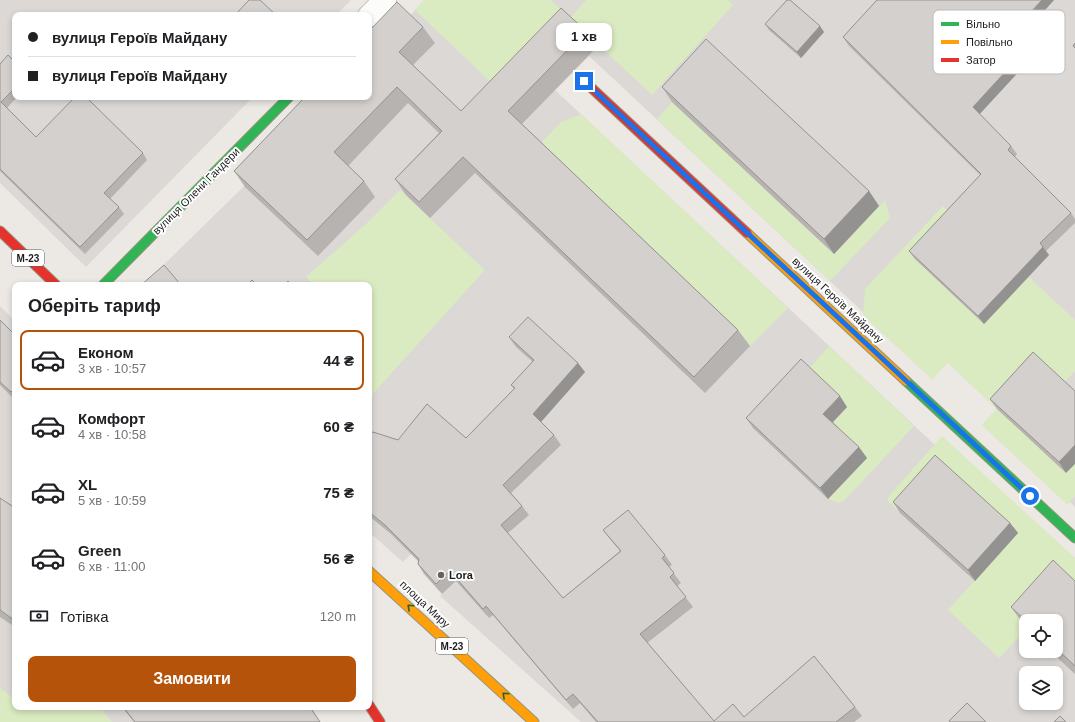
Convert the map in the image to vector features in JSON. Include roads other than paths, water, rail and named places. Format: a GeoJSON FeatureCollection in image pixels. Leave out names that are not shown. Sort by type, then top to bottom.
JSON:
{"type":"FeatureCollection","features":[{"type":"Feature","properties":{"kind":"main road","name":"вулиця Героїв Майдану"},"geometry":{"type":"LineString","coordinates":[[584,81],[1075,538]]}},
{"type":"Feature","properties":{"kind":"main road","name":"вулиця Олени Гандери"},"geometry":{"type":"LineString","coordinates":[[106,282],[286,100]]}},
{"type":"Feature","properties":{"kind":"main road","name":"М-23"},"geometry":{"type":"LineString","coordinates":[[0,231],[53,282]]}},
{"type":"Feature","properties":{"kind":"main road","name":"площа Миру"},"geometry":{"type":"LineString","coordinates":[[372,573],[392,590],[534,722]]}},
{"type":"Feature","properties":{"kind":"main road"},"geometry":{"type":"LineString","coordinates":[[372,587],[392,590]]}},
{"type":"Feature","properties":{"kind":"main road"},"geometry":{"type":"LineString","coordinates":[[372,710],[380,722]]}},
{"type":"Feature","properties":{"kind":"street"},"geometry":{"type":"LineString","coordinates":[[372,13],[385,0]]}},
{"type":"Feature","properties":{"kind":"place","name":"Lora"},"geometry":{"type":"Point","coordinates":[441,575]}}]}
